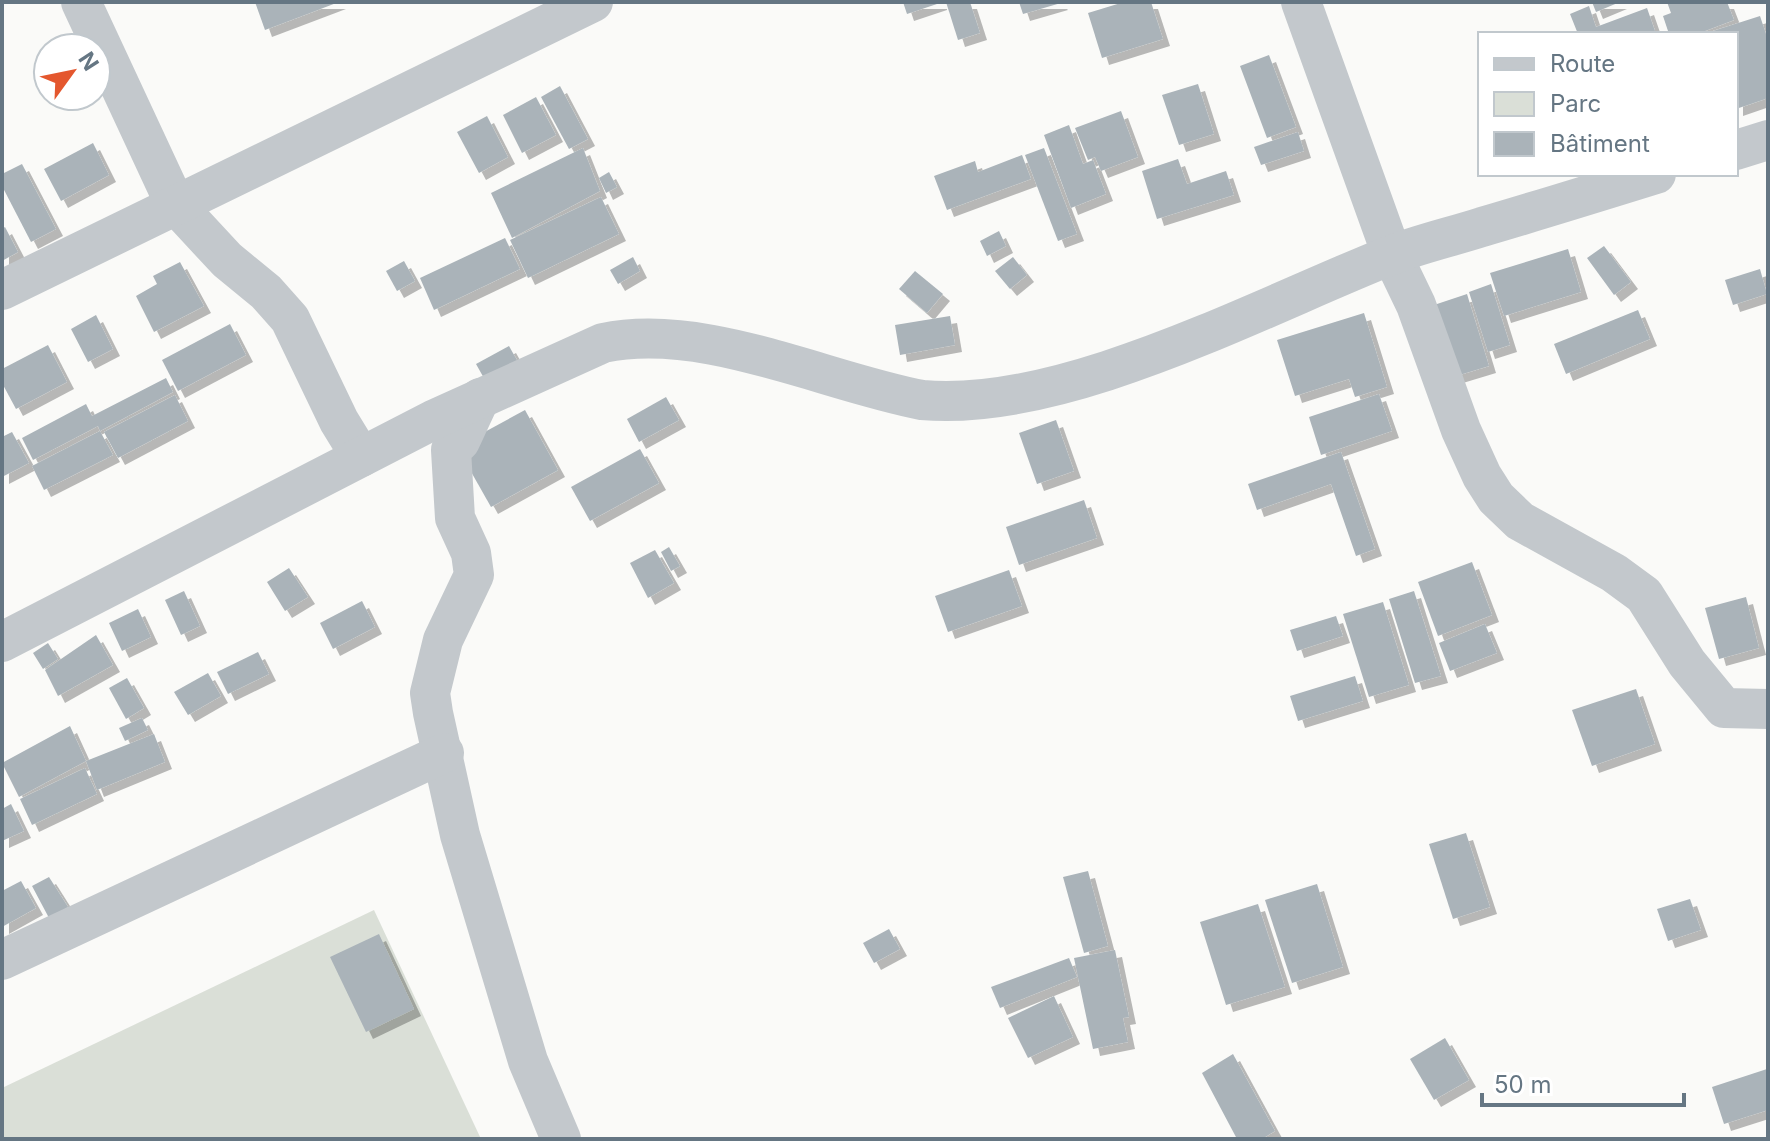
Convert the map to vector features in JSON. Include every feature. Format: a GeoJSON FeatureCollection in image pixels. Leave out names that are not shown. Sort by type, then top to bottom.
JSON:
{"type":"FeatureCollection","features":[{"type":"Feature","properties":{"kind":"street"},"geometry":{"type":"LineString","coordinates":[[81,2],[175,204],[227,260],[266,292],[290,319],[339,421],[361,457]]}},
{"type":"Feature","properties":{"kind":"street"},"geometry":{"type":"LineString","coordinates":[[2,290],[593,2]]}},
{"type":"Feature","properties":{"kind":"street"},"geometry":{"type":"LineString","coordinates":[[1301,2],[1392,255],[1416,305],[1469,450],[1496,498],[1520,521],[1614,573],[1644,595],[1687,663],[1724,708],[1768,709]]}},
{"type":"Feature","properties":{"kind":"street"},"geometry":{"type":"LineString","coordinates":[[1738,149],[1768,140]]}},
{"type":"Feature","properties":{"kind":"street"},"geometry":{"type":"LineString","coordinates":[[2,642],[361,457],[575,353],[630,338],[667,339],[772,359],[922,400],[942,402],[1019,393],[1189,341],[1392,255],[1649,176]]}},
{"type":"Feature","properties":{"kind":"street"},"geometry":{"type":"LineString","coordinates":[[480,398],[460,441],[451,450],[453,506],[471,553],[474,575],[450,622],[430,693],[460,835],[493,934],[528,1061],[561,1139]]}},
{"type":"Feature","properties":{"kind":"street"},"geometry":{"type":"LineString","coordinates":[[2,960],[444,753]]}},
{"type":"Feature","properties":{"kind":"green space"},"geometry":{"type":"Polygon","coordinates":[[[374,910],[481,1139],[2,1139],[2,1088],[374,910]]]}},
{"type":"Feature","properties":{"kind":"building"},"geometry":{"type":"Polygon","coordinates":[[[255,2],[339,2],[265,30],[255,2]]]}},
{"type":"Feature","properties":{"kind":"building"},"geometry":{"type":"Polygon","coordinates":[[[903,2],[940,2],[940,3],[907,14],[903,2]]]}},
{"type":"Feature","properties":{"kind":"building"},"geometry":{"type":"Polygon","coordinates":[[[946,2],[970,2],[980,33],[958,40],[946,2]]]}},
{"type":"Feature","properties":{"kind":"building"},"geometry":{"type":"Polygon","coordinates":[[[1019,2],[1060,2],[1061,3],[1023,14],[1019,2]]]}},
{"type":"Feature","properties":{"kind":"building"},"geometry":{"type":"Polygon","coordinates":[[[1124,2],[1151,2],[1163,39],[1102,58],[1088,13],[1124,2]]]}},
{"type":"Feature","properties":{"kind":"building"},"geometry":{"type":"Polygon","coordinates":[[[1592,2],[1620,2],[1596,12],[1592,2]]]}},
{"type":"Feature","properties":{"kind":"building"},"geometry":{"type":"Polygon","coordinates":[[[1667,2],[1727,2],[1734,20],[1702,32],[1668,32],[1663,16],[1671,13],[1667,2]]]}},
{"type":"Feature","properties":{"kind":"building"},"geometry":{"type":"Polygon","coordinates":[[[1589,6],[1596,27],[1647,8],[1655,32],[1577,32],[1570,14],[1589,6]]]}},
{"type":"Feature","properties":{"kind":"building"},"geometry":{"type":"Polygon","coordinates":[[[1760,16],[1768,40],[1768,98],[1738,108],[1738,32],[1710,32],[1760,16]]]}},
{"type":"Feature","properties":{"kind":"building"},"geometry":{"type":"Polygon","coordinates":[[[1269,55],[1296,127],[1267,138],[1240,66],[1269,55]]]}},
{"type":"Feature","properties":{"kind":"building"},"geometry":{"type":"Polygon","coordinates":[[[1198,84],[1214,134],[1179,145],[1162,95],[1198,84]]]}},
{"type":"Feature","properties":{"kind":"building"},"geometry":{"type":"Polygon","coordinates":[[[560,86],[588,139],[569,149],[541,97],[560,86]]]}},
{"type":"Feature","properties":{"kind":"building"},"geometry":{"type":"Polygon","coordinates":[[[536,97],[556,135],[522,153],[503,115],[536,97]]]}},
{"type":"Feature","properties":{"kind":"building"},"geometry":{"type":"Polygon","coordinates":[[[1121,111],[1138,157],[1101,171],[1095,157],[1088,160],[1075,128],[1121,111]]]}},
{"type":"Feature","properties":{"kind":"building"},"geometry":{"type":"Polygon","coordinates":[[[487,116],[508,157],[479,173],[457,132],[487,116]]]}},
{"type":"Feature","properties":{"kind":"building"},"geometry":{"type":"Polygon","coordinates":[[[1069,125],[1083,164],[1093,160],[1106,194],[1071,208],[1044,135],[1069,125]]]}},
{"type":"Feature","properties":{"kind":"building"},"geometry":{"type":"Polygon","coordinates":[[[1298,132],[1304,151],[1261,165],[1254,147],[1298,132]]]}},
{"type":"Feature","properties":{"kind":"building"},"geometry":{"type":"Polygon","coordinates":[[[93,143],[109,175],[61,201],[44,169],[93,143]]]}},
{"type":"Feature","properties":{"kind":"building"},"geometry":{"type":"Polygon","coordinates":[[[583,148],[600,191],[512,238],[491,193],[583,148]]]}},
{"type":"Feature","properties":{"kind":"building"},"geometry":{"type":"Polygon","coordinates":[[[1044,148],[1077,234],[1058,241],[1025,155],[1044,148]]]}},
{"type":"Feature","properties":{"kind":"building"},"geometry":{"type":"Polygon","coordinates":[[[1022,155],[1031,179],[947,210],[934,176],[975,161],[978,172],[1022,155]]]}},
{"type":"Feature","properties":{"kind":"building"},"geometry":{"type":"Polygon","coordinates":[[[1178,159],[1187,184],[1226,171],[1234,195],[1157,219],[1142,171],[1178,159]]]}},
{"type":"Feature","properties":{"kind":"building"},"geometry":{"type":"Polygon","coordinates":[[[22,164],[56,229],[31,242],[2,186],[2,174],[22,164]]]}},
{"type":"Feature","properties":{"kind":"building"},"geometry":{"type":"Polygon","coordinates":[[[609,172],[617,187],[606,193],[599,178],[609,172]]]}},
{"type":"Feature","properties":{"kind":"building"},"geometry":{"type":"Polygon","coordinates":[[[601,197],[619,234],[528,278],[510,240],[601,197]]]}},
{"type":"Feature","properties":{"kind":"building"},"geometry":{"type":"Polygon","coordinates":[[[5,227],[18,252],[2,261],[2,229],[5,227]]]}},
{"type":"Feature","properties":{"kind":"building"},"geometry":{"type":"Polygon","coordinates":[[[999,231],[1006,246],[987,256],[980,241],[999,231]]]}},
{"type":"Feature","properties":{"kind":"building"},"geometry":{"type":"Polygon","coordinates":[[[505,238],[520,269],[434,310],[420,278],[505,238]]]}},
{"type":"Feature","properties":{"kind":"building"},"geometry":{"type":"Polygon","coordinates":[[[1604,246],[1631,282],[1614,295],[1587,258],[1604,246]]]}},
{"type":"Feature","properties":{"kind":"building"},"geometry":{"type":"Polygon","coordinates":[[[1568,249],[1581,292],[1504,316],[1490,273],[1568,249]]]}},
{"type":"Feature","properties":{"kind":"building"},"geometry":{"type":"Polygon","coordinates":[[[633,257],[640,271],[618,284],[610,270],[633,257]]]}},
{"type":"Feature","properties":{"kind":"building"},"geometry":{"type":"Polygon","coordinates":[[[1013,257],[1027,275],[1010,289],[995,271],[1013,257]]]}},
{"type":"Feature","properties":{"kind":"building"},"geometry":{"type":"Polygon","coordinates":[[[404,261],[415,281],[397,291],[386,271],[404,261]]]}},
{"type":"Feature","properties":{"kind":"building"},"geometry":{"type":"Polygon","coordinates":[[[180,262],[204,306],[154,332],[136,296],[157,284],[153,276],[180,262]]]}},
{"type":"Feature","properties":{"kind":"building"},"geometry":{"type":"Polygon","coordinates":[[[1760,269],[1767,294],[1733,305],[1725,280],[1760,269]]]}},
{"type":"Feature","properties":{"kind":"building"},"geometry":{"type":"Polygon","coordinates":[[[915,271],[943,294],[927,313],[899,289],[915,271]]]}},
{"type":"Feature","properties":{"kind":"building"},"geometry":{"type":"Polygon","coordinates":[[[1491,284],[1510,345],[1488,352],[1469,292],[1491,284]]]}},
{"type":"Feature","properties":{"kind":"building"},"geometry":{"type":"Polygon","coordinates":[[[1467,294],[1489,366],[1456,376],[1434,305],[1467,294]]]}},
{"type":"Feature","properties":{"kind":"building"},"geometry":{"type":"Polygon","coordinates":[[[1638,310],[1650,339],[1566,374],[1554,344],[1638,310]]]}},
{"type":"Feature","properties":{"kind":"building"},"geometry":{"type":"Polygon","coordinates":[[[1364,313],[1387,387],[1355,397],[1349,379],[1295,396],[1277,340],[1364,313]]]}},
{"type":"Feature","properties":{"kind":"building"},"geometry":{"type":"Polygon","coordinates":[[[96,315],[113,349],[88,362],[71,329],[96,315]]]}},
{"type":"Feature","properties":{"kind":"building"},"geometry":{"type":"Polygon","coordinates":[[[950,316],[955,345],[900,355],[895,325],[950,316]]]}},
{"type":"Feature","properties":{"kind":"building"},"geometry":{"type":"Polygon","coordinates":[[[230,324],[246,355],[178,391],[162,360],[230,324]]]}},
{"type":"Feature","properties":{"kind":"building"},"geometry":{"type":"Polygon","coordinates":[[[48,345],[67,382],[16,409],[2,383],[2,369],[48,345]]]}},
{"type":"Feature","properties":{"kind":"building"},"geometry":{"type":"Polygon","coordinates":[[[509,346],[522,369],[489,387],[476,364],[509,346]]]}},
{"type":"Feature","properties":{"kind":"building"},"geometry":{"type":"Polygon","coordinates":[[[166,378],[173,392],[100,431],[98,426],[33,460],[22,438],[86,404],[92,416],[166,378]]]}},
{"type":"Feature","properties":{"kind":"building"},"geometry":{"type":"Polygon","coordinates":[[[1379,394],[1392,431],[1321,455],[1309,417],[1379,394]]]}},
{"type":"Feature","properties":{"kind":"building"},"geometry":{"type":"Polygon","coordinates":[[[175,395],[188,421],[118,458],[104,432],[175,395]]]}},
{"type":"Feature","properties":{"kind":"building"},"geometry":{"type":"Polygon","coordinates":[[[666,397],[679,420],[639,442],[627,419],[666,397]]]}},
{"type":"Feature","properties":{"kind":"building"},"geometry":{"type":"Polygon","coordinates":[[[525,410],[558,470],[491,507],[457,447],[525,410]]]}},
{"type":"Feature","properties":{"kind":"building"},"geometry":{"type":"Polygon","coordinates":[[[1056,420],[1074,471],[1037,484],[1019,433],[1056,420]]]}},
{"type":"Feature","properties":{"kind":"building"},"geometry":{"type":"Polygon","coordinates":[[[100,431],[113,455],[44,490],[32,466],[100,431]]]}},
{"type":"Feature","properties":{"kind":"building"},"geometry":{"type":"Polygon","coordinates":[[[12,432],[29,463],[2,477],[2,437],[12,432]]]}},
{"type":"Feature","properties":{"kind":"building"},"geometry":{"type":"Polygon","coordinates":[[[640,449],[659,483],[590,521],[571,487],[640,449]]]}},
{"type":"Feature","properties":{"kind":"building"},"geometry":{"type":"Polygon","coordinates":[[[1341,452],[1375,549],[1356,556],[1331,484],[1257,510],[1248,484],[1341,452]]]}},
{"type":"Feature","properties":{"kind":"building"},"geometry":{"type":"Polygon","coordinates":[[[1084,500],[1097,538],[1019,565],[1006,527],[1084,500]]]}},
{"type":"Feature","properties":{"kind":"building"},"geometry":{"type":"Polygon","coordinates":[[[669,547],[680,566],[671,571],[661,552],[669,547]]]}},
{"type":"Feature","properties":{"kind":"building"},"geometry":{"type":"Polygon","coordinates":[[[655,550],[674,583],[648,598],[630,563],[655,550]]]}},
{"type":"Feature","properties":{"kind":"building"},"geometry":{"type":"Polygon","coordinates":[[[1472,562],[1492,615],[1438,636],[1418,582],[1472,562]]]}},
{"type":"Feature","properties":{"kind":"building"},"geometry":{"type":"Polygon","coordinates":[[[289,568],[308,597],[285,611],[267,582],[289,568]]]}},
{"type":"Feature","properties":{"kind":"building"},"geometry":{"type":"Polygon","coordinates":[[[1009,570],[1022,606],[948,632],[935,596],[1009,570]]]}},
{"type":"Feature","properties":{"kind":"building"},"geometry":{"type":"Polygon","coordinates":[[[184,591],[200,626],[181,635],[165,600],[184,591]]]}},
{"type":"Feature","properties":{"kind":"building"},"geometry":{"type":"Polygon","coordinates":[[[1414,591],[1441,676],[1415,683],[1389,599],[1414,591]]]}},
{"type":"Feature","properties":{"kind":"building"},"geometry":{"type":"Polygon","coordinates":[[[1746,597],[1759,648],[1719,659],[1705,608],[1746,597]]]}},
{"type":"Feature","properties":{"kind":"building"},"geometry":{"type":"Polygon","coordinates":[[[362,601],[375,627],[333,649],[320,623],[362,601]]]}},
{"type":"Feature","properties":{"kind":"building"},"geometry":{"type":"Polygon","coordinates":[[[1383,602],[1409,685],[1369,697],[1343,614],[1383,602]]]}},
{"type":"Feature","properties":{"kind":"building"},"geometry":{"type":"Polygon","coordinates":[[[138,609],[151,637],[122,651],[109,623],[138,609]]]}},
{"type":"Feature","properties":{"kind":"building"},"geometry":{"type":"Polygon","coordinates":[[[1336,616],[1343,636],[1297,651],[1290,630],[1336,616]]]}},
{"type":"Feature","properties":{"kind":"building"},"geometry":{"type":"Polygon","coordinates":[[[1485,624],[1497,653],[1450,671],[1439,643],[1485,624]]]}},
{"type":"Feature","properties":{"kind":"building"},"geometry":{"type":"Polygon","coordinates":[[[96,635],[113,665],[58,696],[45,670],[96,635]]]}},
{"type":"Feature","properties":{"kind":"building"},"geometry":{"type":"Polygon","coordinates":[[[48,643],[58,659],[43,669],[33,653],[48,643]]]}},
{"type":"Feature","properties":{"kind":"building"},"geometry":{"type":"Polygon","coordinates":[[[258,652],[269,674],[228,694],[217,672],[258,652]]]}},
{"type":"Feature","properties":{"kind":"building"},"geometry":{"type":"Polygon","coordinates":[[[208,673],[221,696],[188,715],[174,692],[208,673]]]}},
{"type":"Feature","properties":{"kind":"building"},"geometry":{"type":"Polygon","coordinates":[[[1355,676],[1363,701],[1298,721],[1290,696],[1355,676]]]}},
{"type":"Feature","properties":{"kind":"building"},"geometry":{"type":"Polygon","coordinates":[[[127,678],[144,708],[126,719],[109,688],[127,678]]]}},
{"type":"Feature","properties":{"kind":"building"},"geometry":{"type":"Polygon","coordinates":[[[1636,689],[1655,744],[1592,766],[1572,710],[1636,689]]]}},
{"type":"Feature","properties":{"kind":"building"},"geometry":{"type":"Polygon","coordinates":[[[142,718],[148,730],[125,741],[119,728],[142,718]]]}},
{"type":"Feature","properties":{"kind":"building"},"geometry":{"type":"Polygon","coordinates":[[[70,726],[86,761],[19,797],[2,763],[70,726]]]}},
{"type":"Feature","properties":{"kind":"building"},"geometry":{"type":"Polygon","coordinates":[[[154,734],[165,762],[97,790],[86,761],[154,734]]]}},
{"type":"Feature","properties":{"kind":"building"},"geometry":{"type":"Polygon","coordinates":[[[85,768],[97,794],[32,825],[20,799],[85,768]]]}},
{"type":"Feature","properties":{"kind":"building"},"geometry":{"type":"Polygon","coordinates":[[[11,804],[24,831],[2,841],[2,809],[11,804]]]}},
{"type":"Feature","properties":{"kind":"building"},"geometry":{"type":"Polygon","coordinates":[[[1466,833],[1490,907],[1453,919],[1429,844],[1466,833]]]}},
{"type":"Feature","properties":{"kind":"building"},"geometry":{"type":"Polygon","coordinates":[[[1088,871],[1108,946],[1084,953],[1063,877],[1088,871]]]}},
{"type":"Feature","properties":{"kind":"building"},"geometry":{"type":"Polygon","coordinates":[[[49,877],[68,907],[49,918],[32,886],[49,877]]]}},
{"type":"Feature","properties":{"kind":"building"},"geometry":{"type":"Polygon","coordinates":[[[21,881],[36,908],[2,927],[2,891],[21,881]]]}},
{"type":"Feature","properties":{"kind":"building"},"geometry":{"type":"Polygon","coordinates":[[[1317,884],[1343,967],[1292,983],[1265,900],[1317,884]]]}},
{"type":"Feature","properties":{"kind":"building"},"geometry":{"type":"Polygon","coordinates":[[[1690,899],[1701,930],[1668,941],[1657,909],[1690,899]]]}},
{"type":"Feature","properties":{"kind":"building"},"geometry":{"type":"Polygon","coordinates":[[[1258,904],[1285,987],[1226,1005],[1200,922],[1258,904]]]}},
{"type":"Feature","properties":{"kind":"building"},"geometry":{"type":"Polygon","coordinates":[[[889,929],[900,949],[874,963],[863,943],[889,929]]]}},
{"type":"Feature","properties":{"kind":"building"},"geometry":{"type":"Polygon","coordinates":[[[379,934],[414,1009],[366,1032],[330,957],[379,934]]]}},
{"type":"Feature","properties":{"kind":"building"},"geometry":{"type":"Polygon","coordinates":[[[1115,950],[1129,1017],[1123,1018],[1128,1042],[1093,1049],[1074,958],[1115,950]]]}},
{"type":"Feature","properties":{"kind":"building"},"geometry":{"type":"Polygon","coordinates":[[[1069,958],[1077,977],[1000,1008],[991,987],[1069,958]]]}},
{"type":"Feature","properties":{"kind":"building"},"geometry":{"type":"Polygon","coordinates":[[[1054,996],[1073,1037],[1028,1058],[1008,1018],[1054,996]]]}},
{"type":"Feature","properties":{"kind":"building"},"geometry":{"type":"Polygon","coordinates":[[[1445,1038],[1469,1080],[1434,1100],[1410,1059],[1445,1038]]]}},
{"type":"Feature","properties":{"kind":"building"},"geometry":{"type":"Polygon","coordinates":[[[1233,1054],[1275,1131],[1262,1139],[1237,1139],[1202,1073],[1233,1054]]]}},
{"type":"Feature","properties":{"kind":"building"},"geometry":{"type":"Polygon","coordinates":[[[1767,1069],[1768,1110],[1724,1124],[1712,1087],[1767,1069]]]}}]}
